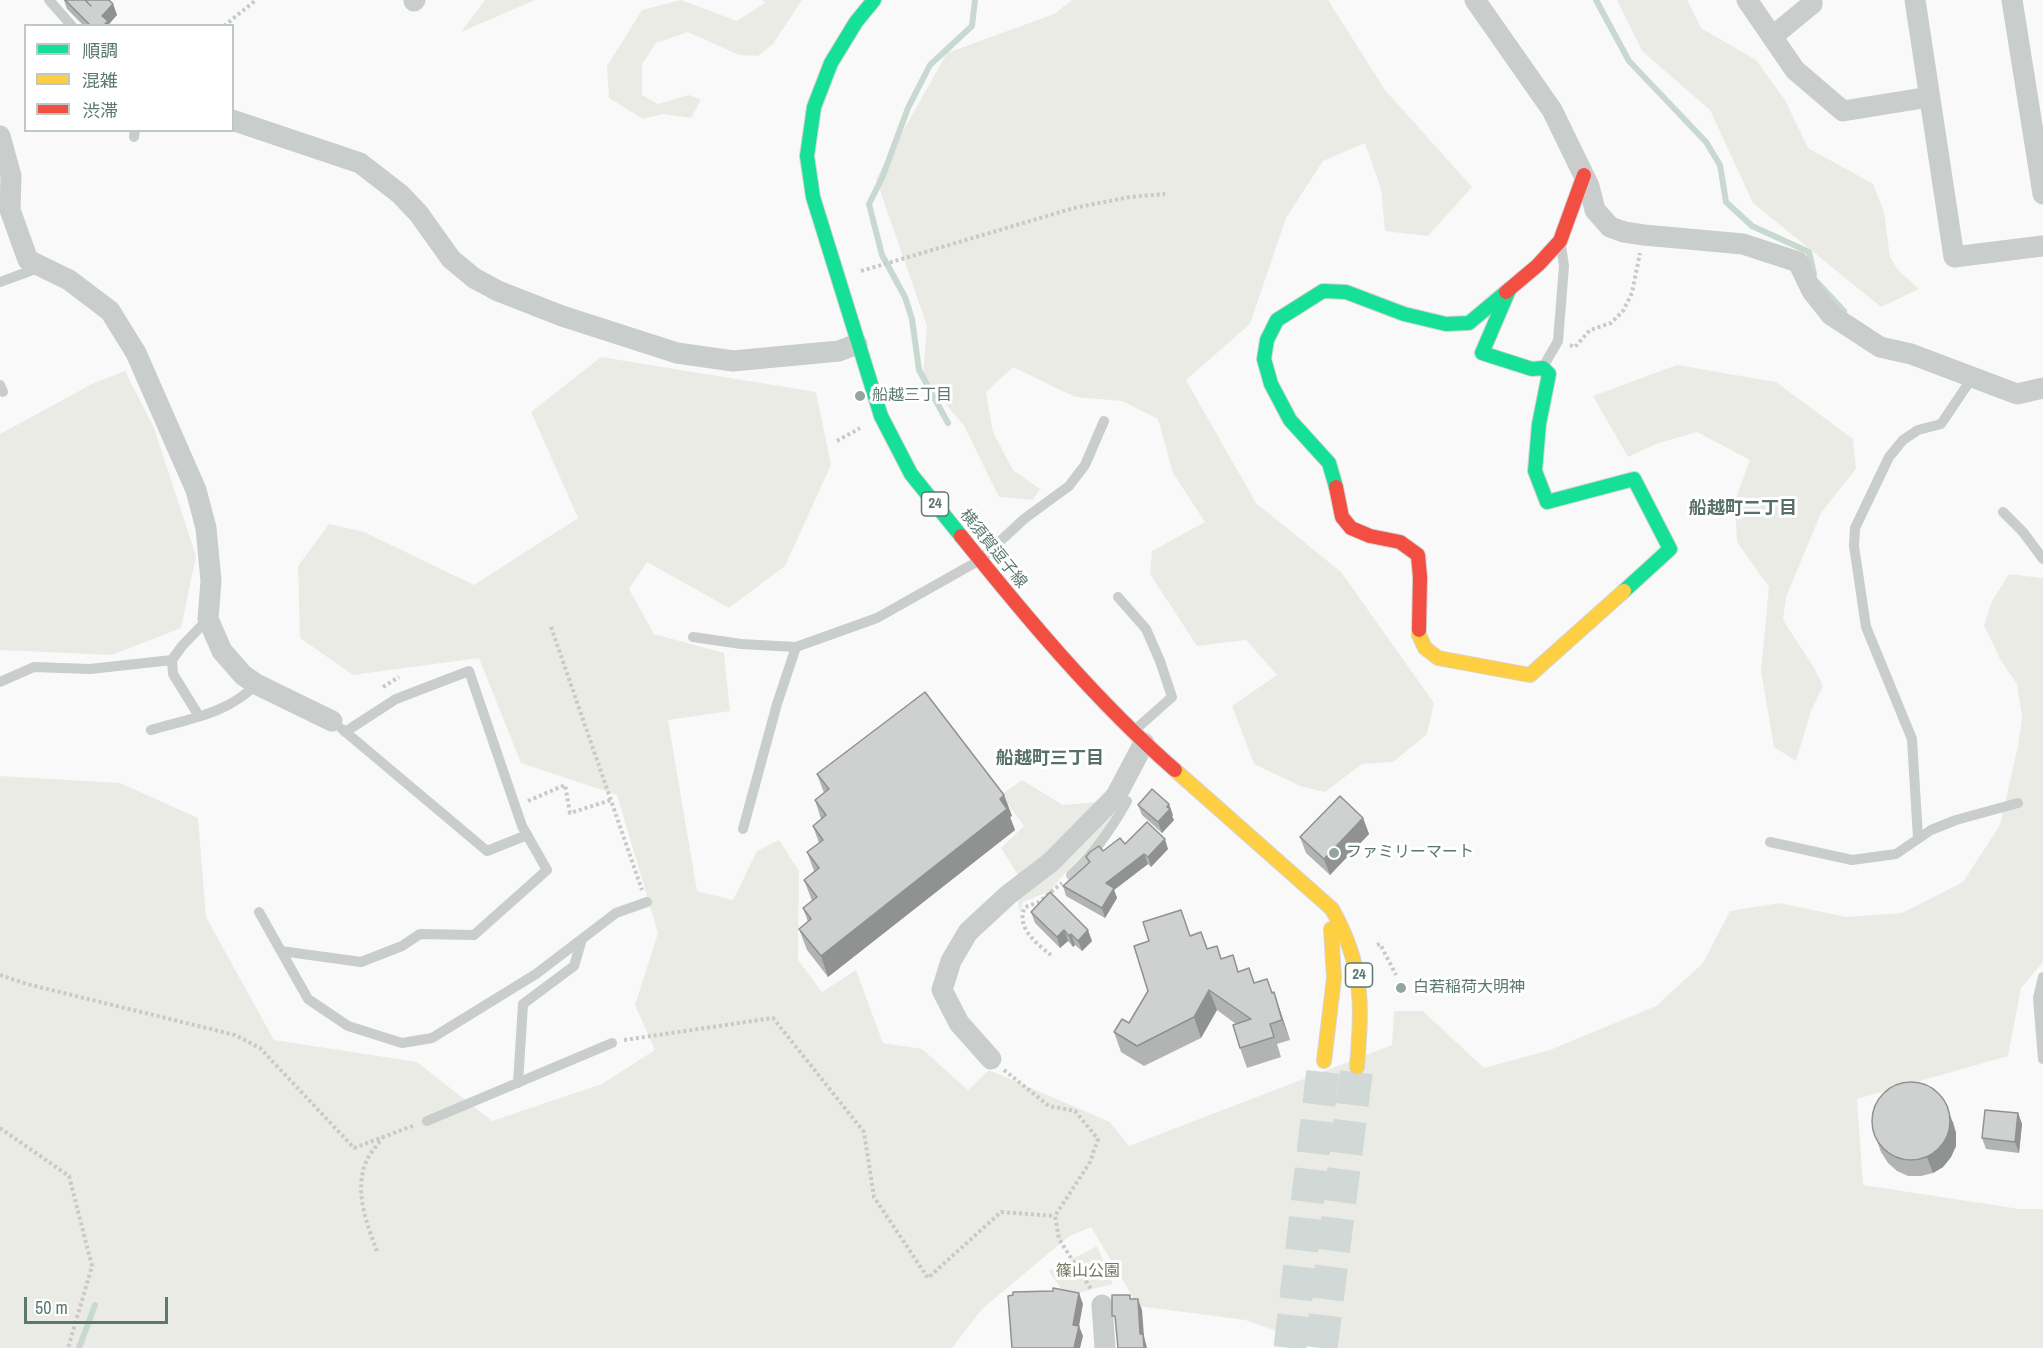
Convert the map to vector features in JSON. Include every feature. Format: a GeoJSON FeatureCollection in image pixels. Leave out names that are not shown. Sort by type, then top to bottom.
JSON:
{"type":"FeatureCollection","features":[{"type":"Feature","properties":{"kind":"street","name":"横須賀逗子線"},"geometry":{"type":"LineString","coordinates":[[874,0],[856,22],[831,63],[814,107],[807,156],[813,197],[881,416],[911,474],[1031,622],[1139,737],[1318,894],[1332,909],[1344,927],[1361,983],[1357,1067]]}},
{"type":"Feature","properties":{"kind":"street"},"geometry":{"type":"LineString","coordinates":[[1475,0],[1552,110],[1589,186],[1595,210],[1610,227],[1644,235],[1743,244],[1798,262],[1812,291],[1831,315],[1880,347],[1911,354],[2017,394],[2043,388]]}},
{"type":"Feature","properties":{"kind":"street"},"geometry":{"type":"LineString","coordinates":[[1747,0],[1795,69],[1843,111],[1929,97]]}},
{"type":"Feature","properties":{"kind":"street"},"geometry":{"type":"LineString","coordinates":[[1773,36],[1812,3],[1812,0]]}},
{"type":"Feature","properties":{"kind":"street"},"geometry":{"type":"LineString","coordinates":[[1916,0],[1954,257],[2043,246]]}},
{"type":"Feature","properties":{"kind":"street"},"geometry":{"type":"LineString","coordinates":[[2012,0],[2043,194]]}},
{"type":"Feature","properties":{"kind":"street"},"geometry":{"type":"LineString","coordinates":[[234,121],[360,163],[400,194],[419,214],[451,259],[474,278],[498,291],[562,316],[677,353],[733,361],[839,351],[858,344]]}},
{"type":"Feature","properties":{"kind":"street"},"geometry":{"type":"LineString","coordinates":[[0,136],[11,176],[10,210],[28,260],[69,280],[110,311],[136,353],[196,490],[206,528],[211,581],[208,619],[222,651],[243,675],[256,684],[339,726]]}},
{"type":"Feature","properties":{"kind":"street"},"geometry":{"type":"LineString","coordinates":[[1509,290],[1482,353],[1532,369],[1543,368],[1549,374],[1539,424],[1535,471],[1547,502],[1634,479],[1671,549],[1530,675],[1438,658],[1425,648],[1419,635],[1418,555],[1400,542],[1370,536],[1352,528],[1342,517],[1329,463],[1290,420],[1271,384],[1264,359],[1267,340],[1277,320],[1323,291],[1346,292],[1404,314],[1446,324],[1469,323],[1538,265],[1560,241],[1584,175]]}},
{"type":"Feature","properties":{"kind":"street"},"geometry":{"type":"LineString","coordinates":[[991,1059],[959,1023],[942,990],[951,961],[968,932],[1008,895],[1051,862],[1116,796],[1139,737]]}},
{"type":"Feature","properties":{"kind":"street","name":"横須賀逗子線"},"geometry":{"type":"LineString","coordinates":[[1318,894],[1335,949],[1335,979],[1324,1061]]}},
{"type":"Feature","properties":{"kind":"street"},"geometry":{"type":"LineString","coordinates":[[1102,1305],[1105,1348]]}},
{"type":"Feature","properties":{"kind":"lane"},"geometry":{"type":"LineString","coordinates":[[49,0],[70,24]]}},
{"type":"Feature","properties":{"kind":"lane"},"geometry":{"type":"LineString","coordinates":[[1543,368],[1558,341],[1564,266],[1560,241]]}},
{"type":"Feature","properties":{"kind":"lane"},"geometry":{"type":"LineString","coordinates":[[0,282],[42,267]]}},
{"type":"Feature","properties":{"kind":"lane"},"geometry":{"type":"LineString","coordinates":[[1918,838],[1912,739],[1866,627],[1854,546],[1855,528],[1890,458],[1903,440],[1918,430],[1941,423],[1972,378]]}},
{"type":"Feature","properties":{"kind":"lane"},"geometry":{"type":"LineString","coordinates":[[693,637],[741,644],[796,647],[877,618],[980,560],[1031,513],[1069,486],[1085,465],[1104,421]]}},
{"type":"Feature","properties":{"kind":"lane"},"geometry":{"type":"LineString","coordinates":[[2003,512],[2023,532],[2043,559]]}},
{"type":"Feature","properties":{"kind":"lane"},"geometry":{"type":"LineString","coordinates":[[1118,597],[1146,629],[1172,697],[1139,737]]}},
{"type":"Feature","properties":{"kind":"lane"},"geometry":{"type":"LineString","coordinates":[[199,716],[173,674],[172,660],[208,619]]}},
{"type":"Feature","properties":{"kind":"lane"},"geometry":{"type":"LineString","coordinates":[[743,829],[777,704],[796,647]]}},
{"type":"Feature","properties":{"kind":"lane"},"geometry":{"type":"LineString","coordinates":[[0,682],[34,667],[90,669],[172,660]]}},
{"type":"Feature","properties":{"kind":"lane"},"geometry":{"type":"LineString","coordinates":[[281,951],[361,962],[402,946],[420,934],[474,935],[547,870],[527,834],[522,826],[468,672],[396,699],[339,726],[487,852],[527,834]]}},
{"type":"Feature","properties":{"kind":"lane"},"geometry":{"type":"LineString","coordinates":[[151,730],[221,710],[248,694],[256,684]]}},
{"type":"Feature","properties":{"kind":"lane"},"geometry":{"type":"LineString","coordinates":[[1071,875],[1110,831],[1128,801],[1116,796]]}},
{"type":"Feature","properties":{"kind":"lane"},"geometry":{"type":"LineString","coordinates":[[1770,842],[1852,860],[1896,854],[1931,830],[1956,820],[2018,803]]}},
{"type":"Feature","properties":{"kind":"lane"},"geometry":{"type":"LineString","coordinates":[[259,912],[308,999],[348,1026],[402,1043],[432,1038],[536,974],[616,913],[647,903]]}},
{"type":"Feature","properties":{"kind":"lane"},"geometry":{"type":"LineString","coordinates":[[518,1083],[523,1004],[574,966],[582,938]]}},
{"type":"Feature","properties":{"kind":"lane"},"geometry":{"type":"LineString","coordinates":[[2043,977],[2038,999],[2043,1059]]}},
{"type":"Feature","properties":{"kind":"lane"},"geometry":{"type":"LineString","coordinates":[[428,1121],[612,1043]]}},
{"type":"Feature","properties":{"kind":"path"},"geometry":{"type":"LineString","coordinates":[[226,24],[256,0]]}},
{"type":"Feature","properties":{"kind":"path"},"geometry":{"type":"LineString","coordinates":[[889,263],[1074,208],[1130,197],[1165,194]]}},
{"type":"Feature","properties":{"kind":"path"},"geometry":{"type":"LineString","coordinates":[[1558,341],[1575,347],[1590,330],[1611,323],[1623,311],[1632,293],[1644,235]]}},
{"type":"Feature","properties":{"kind":"path"},"geometry":{"type":"LineString","coordinates":[[551,627],[647,903]]}},
{"type":"Feature","properties":{"kind":"path"},"geometry":{"type":"LineString","coordinates":[[516,806],[565,785],[570,813],[611,800]]}},
{"type":"Feature","properties":{"kind":"path"},"geometry":{"type":"LineString","coordinates":[[1051,955],[1031,939],[1025,927],[1022,912],[1024,907],[1039,902],[1071,875]]}},
{"type":"Feature","properties":{"kind":"path"},"geometry":{"type":"LineString","coordinates":[[1372,946],[1380,944],[1396,975]]}},
{"type":"Feature","properties":{"kind":"path"},"geometry":{"type":"LineString","coordinates":[[0,975],[27,984],[235,1035],[260,1048],[354,1148],[428,1121]]}},
{"type":"Feature","properties":{"kind":"path"},"geometry":{"type":"LineString","coordinates":[[612,1043],[773,1018],[864,1132],[873,1197],[928,1278],[1001,1212],[1054,1216]]}},
{"type":"Feature","properties":{"kind":"path"},"geometry":{"type":"LineString","coordinates":[[991,1059],[1049,1106],[1075,1111],[1098,1139],[1090,1162],[1054,1216],[1059,1239],[1102,1305]]}},
{"type":"Feature","properties":{"kind":"path"},"geometry":{"type":"LineString","coordinates":[[0,1128],[69,1176],[92,1266],[68,1348]]}},
{"type":"Feature","properties":{"kind":"path"},"geometry":{"type":"LineString","coordinates":[[377,1251],[365,1221],[361,1187],[365,1163],[382,1138]]}},
{"type":"Feature","properties":{"kind":"green space"},"geometry":{"type":"Polygon","coordinates":[[[485,0],[535,0],[461,32],[485,0]]]}},
{"type":"Feature","properties":{"kind":"green space"},"geometry":{"type":"Polygon","coordinates":[[[681,0],[737,21],[765,3],[762,0],[802,0],[773,44],[758,56],[739,55],[688,32],[656,43],[642,64],[642,95],[658,104],[689,95],[701,100],[691,118],[664,114],[643,119],[609,98],[607,66],[642,10],[681,0]]]}},
{"type":"Feature","properties":{"kind":"green space"},"geometry":{"type":"Polygon","coordinates":[[[1072,0],[1328,0],[1385,90],[1472,187],[1428,236],[1385,231],[1381,189],[1365,143],[1323,161],[1286,218],[1250,324],[1186,380],[1256,503],[1341,572],[1434,703],[1427,734],[1393,762],[1362,764],[1325,792],[1300,786],[1254,764],[1232,706],[1277,675],[1246,640],[1197,646],[1150,574],[1152,551],[1205,522],[1173,473],[1158,419],[1122,401],[1075,397],[1013,367],[986,392],[993,432],[1013,470],[1040,489],[1033,500],[999,497],[964,426],[923,376],[927,326],[876,179],[947,53],[1054,14],[1072,0]]]}},
{"type":"Feature","properties":{"kind":"green space"},"geometry":{"type":"Polygon","coordinates":[[[1617,0],[1687,0],[1701,28],[1756,60],[1785,100],[1808,148],[1873,184],[1884,212],[1890,257],[1898,270],[1919,289],[1881,307],[1753,203],[1710,110],[1642,51],[1617,0]]]}},
{"type":"Feature","properties":{"kind":"green space"},"geometry":{"type":"Polygon","coordinates":[[[601,357],[816,392],[831,465],[785,566],[729,608],[647,562],[629,589],[654,634],[724,653],[730,711],[668,720],[697,891],[733,900],[757,851],[779,840],[799,871],[798,960],[822,992],[856,970],[883,1043],[922,1049],[968,1090],[989,1070],[1110,1122],[1129,1146],[1392,1045],[1394,1011],[1423,1011],[1484,1068],[1550,1050],[1656,1006],[1703,963],[1730,911],[1780,903],[1846,917],[1902,913],[1963,882],[2000,825],[2018,746],[2022,717],[2017,684],[2000,659],[1984,625],[1992,601],[2009,574],[2043,578],[2043,962],[2021,988],[2008,1056],[1857,1099],[1863,1185],[2020,1209],[2043,1209],[2043,1348],[1325,1348],[1245,1320],[1138,1306],[1091,1227],[1068,1237],[982,1309],[952,1348],[0,1348],[0,776],[120,783],[198,818],[206,917],[274,1040],[417,1062],[492,1121],[602,1084],[655,1050],[635,1005],[658,933],[617,795],[521,763],[479,658],[353,675],[300,638],[298,566],[329,524],[364,532],[474,585],[578,518],[531,412],[601,357]]]}},
{"type":"Feature","properties":{"kind":"green space"},"geometry":{"type":"Polygon","coordinates":[[[1677,365],[1776,382],[1853,439],[1856,469],[1821,513],[1786,597],[1783,620],[1813,666],[1823,686],[1811,711],[1796,761],[1774,747],[1761,671],[1769,587],[1737,542],[1735,501],[1750,460],[1697,432],[1656,444],[1628,457],[1593,396],[1677,365]]]}},
{"type":"Feature","properties":{"kind":"green space"},"geometry":{"type":"Polygon","coordinates":[[[125,371],[154,428],[196,556],[181,628],[112,655],[0,650],[0,434],[94,383],[125,371]]]}},
{"type":"Feature","properties":{"kind":"green space"},"geometry":{"type":"Polygon","coordinates":[[[1022,780],[1063,805],[1097,802],[1043,860],[1018,875],[1001,848],[1024,826],[1001,795],[1022,780]]]}},
{"type":"Feature","properties":{"kind":"green space"},"geometry":{"type":"Polygon","coordinates":[[[1121,801],[1100,836],[1050,891],[1023,902],[1020,913],[1017,897],[1121,801]]]}},
{"type":"Feature","properties":{"kind":"green space","name":"篠山公園"},"geometry":{"type":"Polygon","coordinates":[[[1097,1246],[1113,1284],[1066,1296],[1049,1271],[1097,1246]]]}},
{"type":"Feature","properties":{"kind":"building"},"geometry":{"type":"Polygon","coordinates":[[[65,0],[109,0],[113,4],[102,16],[108,21],[105,24],[89,24],[65,0]]]}},
{"type":"Feature","properties":{"kind":"building"},"geometry":{"type":"Polygon","coordinates":[[[925,692],[1004,795],[1000,799],[1007,809],[821,956],[799,929],[811,919],[803,908],[817,897],[804,880],[819,868],[807,852],[823,840],[813,826],[826,815],[815,800],[829,789],[817,774],[925,692]]]}},
{"type":"Feature","properties":{"kind":"building"},"geometry":{"type":"Polygon","coordinates":[[[1152,789],[1169,804],[1167,807],[1170,809],[1158,822],[1138,805],[1152,789]]]}},
{"type":"Feature","properties":{"kind":"building"},"geometry":{"type":"Polygon","coordinates":[[[1340,796],[1363,818],[1324,859],[1300,837],[1340,796]]]}},
{"type":"Feature","properties":{"kind":"building"},"geometry":{"type":"Polygon","coordinates":[[[1147,822],[1165,839],[1148,857],[1144,854],[1106,883],[1114,888],[1102,908],[1063,886],[1090,862],[1086,857],[1090,852],[1099,846],[1103,851],[1120,838],[1125,844],[1147,822]]]}},
{"type":"Feature","properties":{"kind":"building"},"geometry":{"type":"Polygon","coordinates":[[[1050,892],[1088,930],[1078,941],[1064,930],[1057,937],[1031,912],[1050,892]]]}},
{"type":"Feature","properties":{"kind":"building"},"geometry":{"type":"Polygon","coordinates":[[[1181,910],[1190,936],[1201,932],[1207,949],[1217,946],[1221,959],[1233,955],[1238,972],[1249,968],[1254,983],[1267,979],[1272,993],[1274,992],[1282,1020],[1270,1024],[1274,1037],[1240,1048],[1233,1025],[1251,1019],[1209,990],[1194,1017],[1137,1046],[1114,1032],[1122,1019],[1129,1023],[1148,991],[1134,946],[1149,941],[1143,922],[1181,910]]]}},
{"type":"Feature","properties":{"kind":"building"},"geometry":{"type":"Polygon","coordinates":[[[1911,1082],[1926,1085],[1939,1093],[1947,1106],[1950,1121],[1947,1136],[1939,1149],[1926,1157],[1911,1160],[1896,1157],[1883,1149],[1875,1136],[1872,1121],[1875,1106],[1883,1093],[1896,1085],[1911,1082]]]}},
{"type":"Feature","properties":{"kind":"building"},"geometry":{"type":"Polygon","coordinates":[[[1985,1110],[2018,1113],[2015,1142],[1982,1138],[1985,1110]]]}},
{"type":"Feature","properties":{"kind":"building"},"geometry":{"type":"Polygon","coordinates":[[[1053,1288],[1079,1293],[1073,1325],[1079,1326],[1074,1348],[1012,1348],[1008,1296],[1013,1295],[1013,1292],[1053,1291],[1053,1288]]]}},
{"type":"Feature","properties":{"kind":"building"},"geometry":{"type":"Polygon","coordinates":[[[1112,1295],[1130,1295],[1130,1299],[1138,1299],[1140,1334],[1143,1334],[1144,1348],[1118,1348],[1115,1316],[1112,1316],[1112,1295]]]}},
{"type":"Feature","properties":{"kind":"waterway"},"geometry":{"type":"LineString","coordinates":[[948,423],[919,370],[912,319],[905,297],[882,255],[869,204],[882,178],[908,108],[930,65],[972,26],[975,0]]}},
{"type":"Feature","properties":{"kind":"waterway"},"geometry":{"type":"LineString","coordinates":[[1596,0],[1629,61],[1706,142],[1720,165],[1726,202],[1752,226],[1809,252],[1814,274]]}},
{"type":"Feature","properties":{"kind":"waterway"},"geometry":{"type":"LineString","coordinates":[[1818,283],[1844,311]]}},
{"type":"Feature","properties":{"kind":"waterway"},"geometry":{"type":"LineString","coordinates":[[79,1348],[95,1305]]}},
{"type":"Feature","properties":{"kind":"tunnel"},"geometry":{"type":"LineString","coordinates":[[1290,1348],[1324,1061]]}},
{"type":"Feature","properties":{"kind":"tunnel"},"geometry":{"type":"LineString","coordinates":[[1321,1348],[1357,1067]]}},
{"type":"Feature","properties":{"kind":"traffic: fast"},"geometry":{"type":"LineString","coordinates":[[874,0],[856,22],[831,63],[814,107],[807,156],[813,197],[881,416],[911,474],[961,536]]}},
{"type":"Feature","properties":{"kind":"traffic: fast"},"geometry":{"type":"LineString","coordinates":[[1509,290],[1482,353],[1532,369],[1543,368],[1549,374],[1539,424],[1535,471],[1547,502],[1634,479],[1670,549],[1624,591]]}},
{"type":"Feature","properties":{"kind":"traffic: fast"},"geometry":{"type":"LineString","coordinates":[[1336,487],[1329,463],[1290,420],[1271,384],[1264,359],[1267,340],[1277,320],[1323,291],[1346,292],[1404,314],[1446,324],[1469,323],[1506,292]]}},
{"type":"Feature","properties":{"kind":"traffic: slow"},"geometry":{"type":"LineString","coordinates":[[1419,630],[1425,648],[1438,658],[1530,675],[1624,591]]}},
{"type":"Feature","properties":{"kind":"traffic: slow"},"geometry":{"type":"LineString","coordinates":[[1175,770],[1332,909],[1350,949],[1355,967],[1360,1004],[1357,1067]]}},
{"type":"Feature","properties":{"kind":"traffic: slow"},"geometry":{"type":"LineString","coordinates":[[1324,1061],[1334,978],[1331,929]]}},
{"type":"Feature","properties":{"kind":"traffic: jam"},"geometry":{"type":"LineString","coordinates":[[1506,292],[1538,265],[1560,241],[1584,175]]}},
{"type":"Feature","properties":{"kind":"traffic: jam"},"geometry":{"type":"LineString","coordinates":[[1336,487],[1342,517],[1351,528],[1370,536],[1400,542],[1418,555],[1419,630]]}},
{"type":"Feature","properties":{"kind":"traffic: jam"},"geometry":{"type":"LineString","coordinates":[[961,536],[1037,628],[1090,687],[1175,770]]}},
{"type":"Feature","properties":{"kind":"place","name":"船越三丁目"},"geometry":{"type":"Point","coordinates":[860,396]}},
{"type":"Feature","properties":{"kind":"place","name":"ファミリーマート"},"geometry":{"type":"Point","coordinates":[1334,853]}},
{"type":"Feature","properties":{"kind":"place","name":"白若稲荷大明神"},"geometry":{"type":"Point","coordinates":[1401,988]}},
{"type":"Feature","properties":{"kind":"district","name":"船越町二丁目"},"geometry":{"type":"Point","coordinates":[1743,509]}},
{"type":"Feature","properties":{"kind":"district","name":"船越町三丁目"},"geometry":{"type":"Point","coordinates":[1050,759]}}]}
